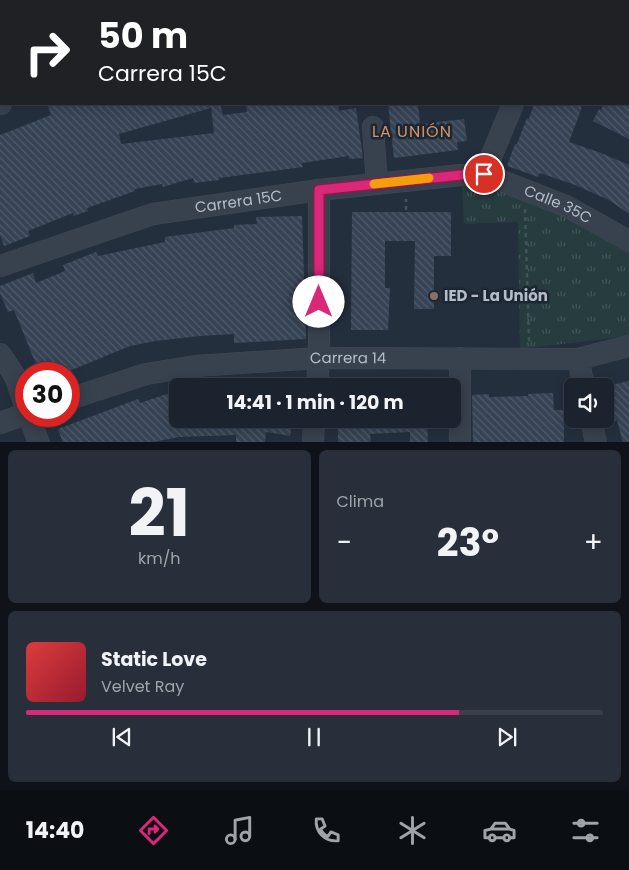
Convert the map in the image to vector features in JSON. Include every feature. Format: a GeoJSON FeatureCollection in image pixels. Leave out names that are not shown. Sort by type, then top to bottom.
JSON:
{"type":"FeatureCollection","features":[{"type":"Feature","properties":{"kind":"street"},"geometry":{"type":"LineString","coordinates":[[484,174],[513,105]]}},
{"type":"Feature","properties":{"kind":"street"},"geometry":{"type":"LineString","coordinates":[[373,128],[377,184]]}},
{"type":"Feature","properties":{"kind":"street","name":"Carrera 15C"},"geometry":{"type":"LineString","coordinates":[[0,266],[153,214],[319,190],[484,174]]}},
{"type":"Feature","properties":{"kind":"street","name":"Calle 35C"},"geometry":{"type":"LineString","coordinates":[[484,174],[566,206],[629,241]]}},
{"type":"Feature","properties":{"kind":"street"},"geometry":{"type":"LineString","coordinates":[[318,378],[319,190]]}},
{"type":"Feature","properties":{"kind":"street","name":"Carrera 14"},"geometry":{"type":"LineString","coordinates":[[80,395],[146,374],[195,366],[319,358],[578,359],[629,346]]}},
{"type":"Feature","properties":{"kind":"street"},"geometry":{"type":"LineString","coordinates":[[0,354],[15,376]]}},
{"type":"Feature","properties":{"kind":"street"},"geometry":{"type":"LineString","coordinates":[[460,358],[460,442]]}},
{"type":"Feature","properties":{"kind":"street"},"geometry":{"type":"LineString","coordinates":[[578,359],[582,378]]}},
{"type":"Feature","properties":{"kind":"street"},"geometry":{"type":"LineString","coordinates":[[0,423],[15,418]]}},
{"type":"Feature","properties":{"kind":"street"},"geometry":{"type":"LineString","coordinates":[[33,427],[39,442]]}},
{"type":"Feature","properties":{"kind":"street"},"geometry":{"type":"LineString","coordinates":[[312,442],[313,428]]}},
{"type":"Feature","properties":{"kind":"street"},"geometry":{"type":"LineString","coordinates":[[593,428],[596,442]]}},
{"type":"Feature","properties":{"kind":"path"},"geometry":{"type":"LineString","coordinates":[[525,190],[529,358]]}},
{"type":"Feature","properties":{"kind":"green space"},"geometry":{"type":"Polygon","coordinates":[[[462,184],[484,184],[565,214],[629,252],[629,336],[520,349],[518,222],[464,224],[462,184]]]}},
{"type":"Feature","properties":{"kind":"building"},"geometry":{"type":"Polygon","coordinates":[[[52,105],[220,105],[223,115],[247,112],[245,105],[338,105],[339,111],[356,108],[363,158],[349,159],[349,156],[302,163],[303,167],[219,178],[219,180],[194,183],[193,178],[163,187],[162,184],[135,189],[135,191],[87,208],[88,211],[74,216],[73,213],[28,231],[30,236],[4,246],[0,235],[0,135],[51,115],[48,106],[52,105]],[[211,108],[119,134],[121,144],[214,133],[211,108]]]}},
{"type":"Feature","properties":{"kind":"building"},"geometry":{"type":"Polygon","coordinates":[[[388,105],[418,105],[420,124],[464,119],[467,141],[457,142],[458,150],[394,158],[388,105]]]}},
{"type":"Feature","properties":{"kind":"building"},"geometry":{"type":"Polygon","coordinates":[[[534,105],[575,105],[582,107],[569,142],[629,165],[629,214],[609,200],[575,185],[540,173],[538,177],[507,166],[527,118],[529,119],[534,105]]]}},
{"type":"Feature","properties":{"kind":"building"},"geometry":{"type":"Polygon","coordinates":[[[604,105],[629,105],[629,139],[593,121],[599,109],[601,110],[604,105]]]}},
{"type":"Feature","properties":{"kind":"building"},"geometry":{"type":"Polygon","coordinates":[[[352,212],[451,212],[451,256],[434,256],[434,309],[414,309],[415,241],[385,241],[385,288],[390,288],[388,330],[351,330],[352,212]]]}},
{"type":"Feature","properties":{"kind":"building"},"geometry":{"type":"Polygon","coordinates":[[[302,216],[306,339],[234,343],[234,334],[200,336],[130,346],[80,367],[80,362],[35,362],[14,310],[8,312],[0,293],[0,286],[33,273],[36,283],[65,271],[63,265],[96,252],[98,256],[165,242],[165,237],[234,228],[234,225],[257,224],[256,217],[302,216]]]}},
{"type":"Feature","properties":{"kind":"building"},"geometry":{"type":"Polygon","coordinates":[[[629,381],[629,442],[623,442],[617,420],[614,421],[614,384],[629,381]]]}},
{"type":"Feature","properties":{"kind":"building"},"geometry":{"type":"Polygon","coordinates":[[[553,393],[554,410],[564,410],[564,442],[473,442],[472,395],[489,394],[489,397],[528,396],[528,394],[553,393]]]}},
{"type":"Feature","properties":{"kind":"building"},"geometry":{"type":"Polygon","coordinates":[[[169,394],[169,428],[291,428],[290,436],[266,432],[265,442],[236,442],[236,435],[178,437],[154,442],[63,442],[58,429],[63,427],[80,427],[80,421],[138,399],[140,403],[169,394]]]}},
{"type":"Feature","properties":{"kind":"building"},"geometry":{"type":"Polygon","coordinates":[[[338,428],[427,428],[428,442],[410,442],[410,432],[370,434],[371,442],[338,442],[338,428]]]}},
{"type":"Feature","properties":{"kind":"slow traffic"},"geometry":{"type":"LineString","coordinates":[[374,184],[429,178]]}},
{"type":"Feature","properties":{"kind":"place","name":"IED - La Unión"},"geometry":{"type":"Point","coordinates":[434,296]}},
{"type":"Feature","properties":{"kind":"district","name":"LA UNIÓN"},"geometry":{"type":"Point","coordinates":[412,131]}},
{"type":"Feature","properties":{"kind":"route"},"geometry":{"type":"LineString","coordinates":[[319,302],[319,190],[484,174]]}}]}
